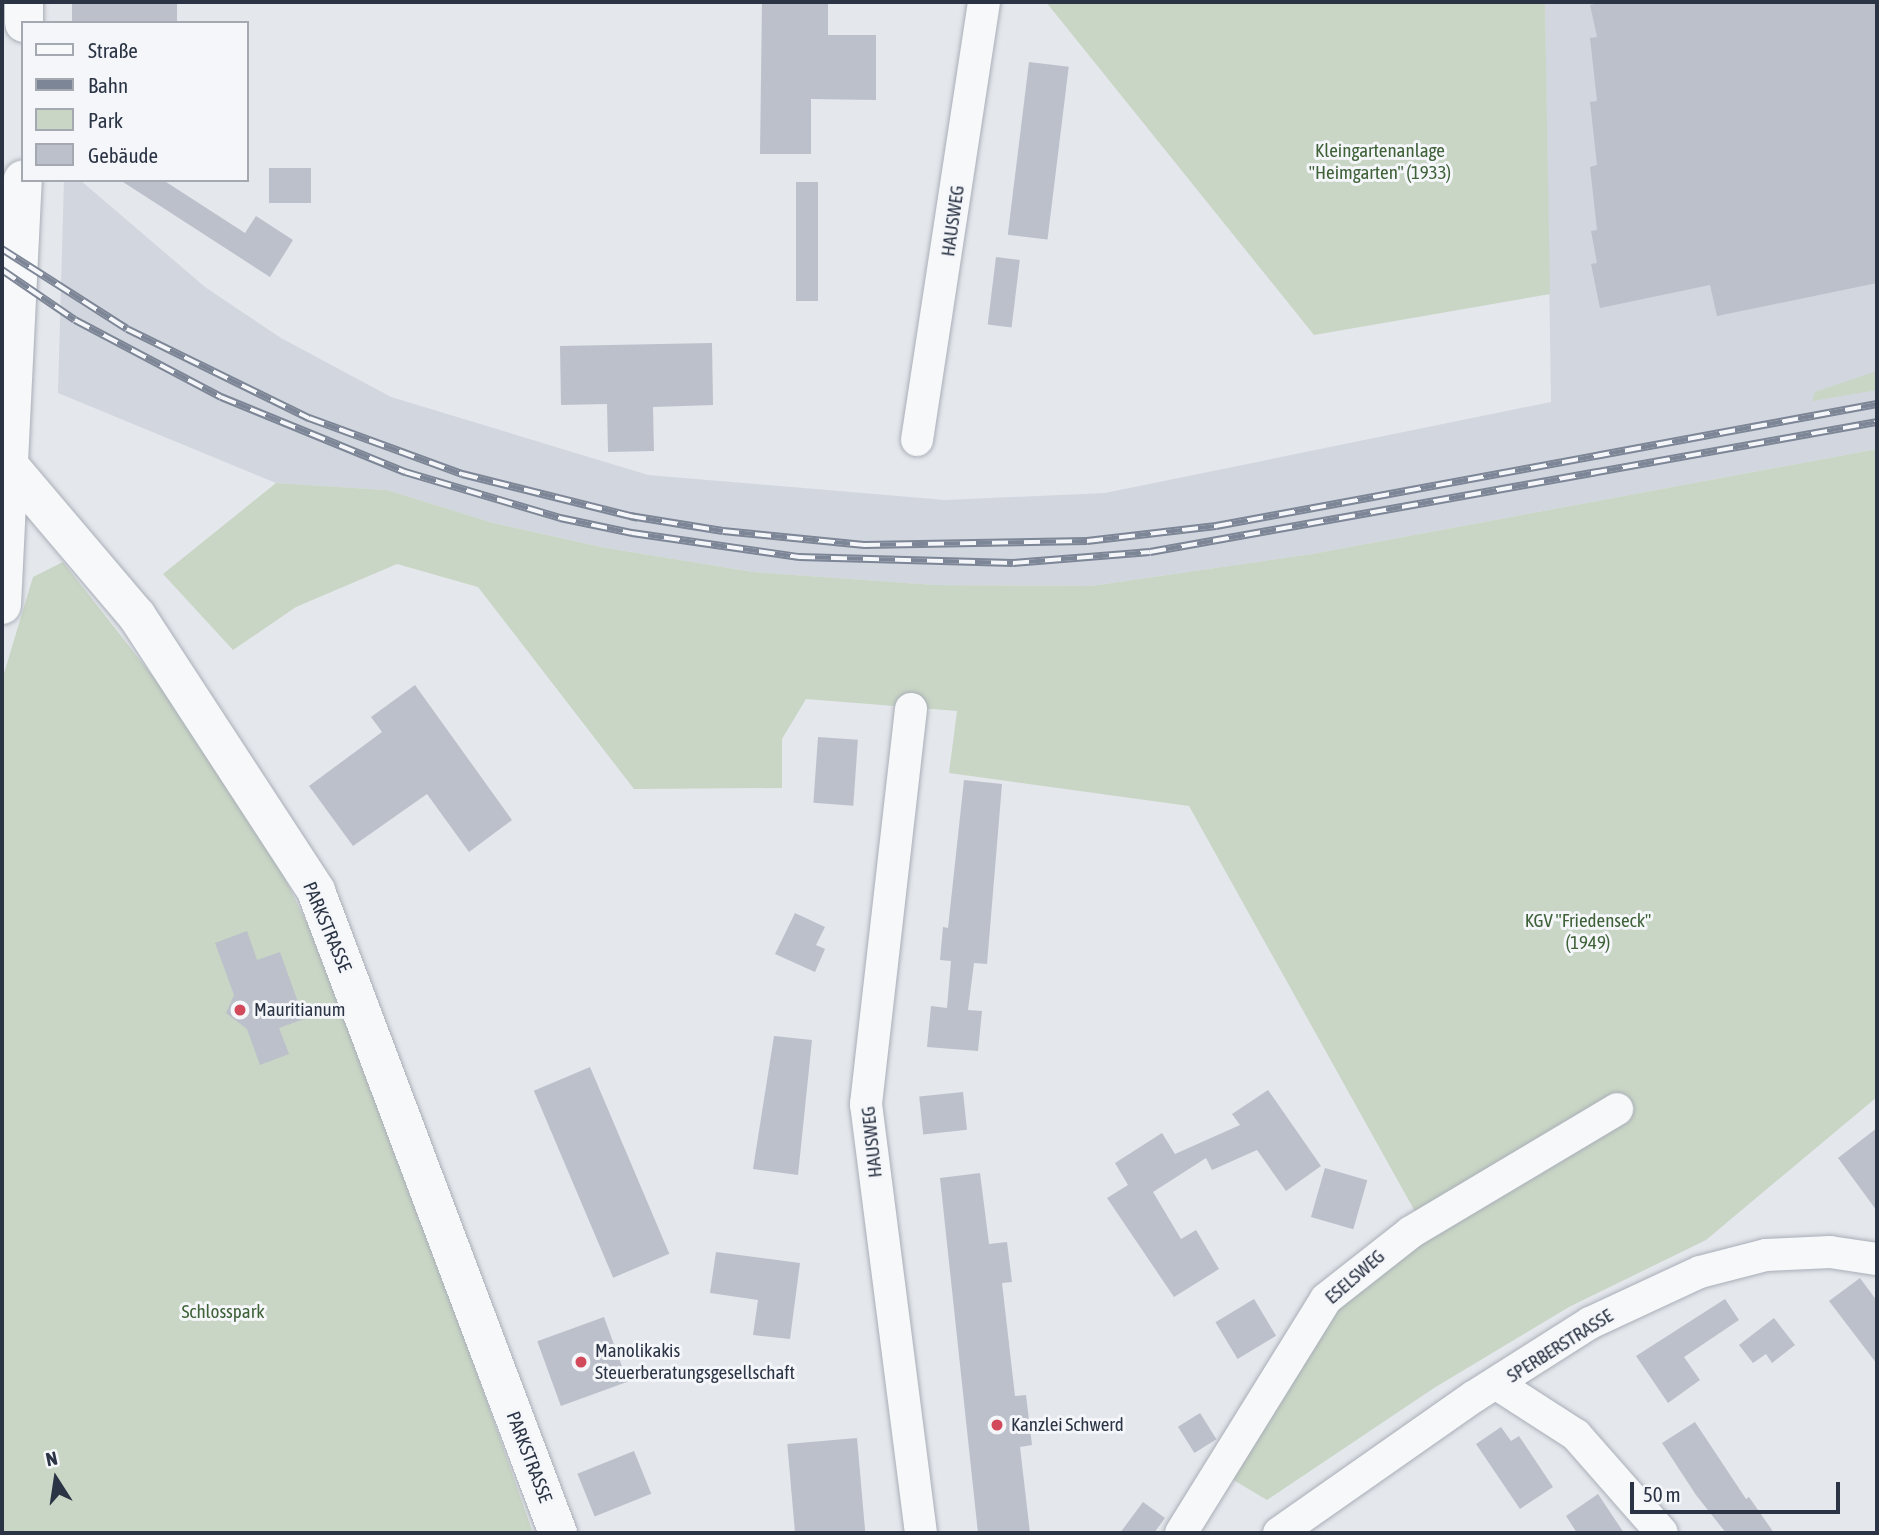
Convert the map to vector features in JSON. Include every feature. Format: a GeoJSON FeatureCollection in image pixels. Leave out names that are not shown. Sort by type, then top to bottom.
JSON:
{"type":"FeatureCollection","features":[{"type":"Feature","properties":{"kind":"street"},"geometry":{"type":"LineString","coordinates":[[24,2],[24,21]]}},
{"type":"Feature","properties":{"kind":"street","name":"HAUSWEG"},"geometry":{"type":"LineString","coordinates":[[918,440],[945,279],[984,2]]}},
{"type":"Feature","properties":{"kind":"street"},"geometry":{"type":"LineString","coordinates":[[2,605],[5,464],[23,182]]}},
{"type":"Feature","properties":{"kind":"street","name":"PARKSTRASSE"},"geometry":{"type":"LineString","coordinates":[[5,464],[136,616],[316,891],[558,1533]]}},
{"type":"Feature","properties":{"kind":"street","name":"HAUSWEG"},"geometry":{"type":"LineString","coordinates":[[911,709],[866,1104],[921,1533]]}},
{"type":"Feature","properties":{"kind":"street","name":"ESELSWEG"},"geometry":{"type":"LineString","coordinates":[[1181,1533],[1326,1299],[1411,1232],[1617,1109]]}},
{"type":"Feature","properties":{"kind":"street","name":"SPERBERSTRASSE"},"geometry":{"type":"LineString","coordinates":[[1279,1533],[1590,1323],[1700,1272],[1766,1255],[1830,1252],[1877,1259]]}},
{"type":"Feature","properties":{"kind":"street"},"geometry":{"type":"LineString","coordinates":[[1497,1384],[1576,1434],[1662,1533]]}},
{"type":"Feature","properties":{"kind":"shaded area"},"geometry":{"type":"Polygon","coordinates":[[[1545,2],[1877,2],[1877,449],[1312,554],[1091,586],[935,585],[753,572],[601,547],[493,523],[387,490],[276,483],[58,393],[64,182],[82,182],[205,287],[281,338],[391,397],[648,475],[945,500],[1105,493],[1551,402],[1545,2]]]}},
{"type":"Feature","properties":{"kind":"green space","name":"Kleingartenanlage \"Heimgarten\" (1933)"},"geometry":{"type":"Polygon","coordinates":[[[1046,2],[1545,2],[1550,294],[1314,335],[1046,2]]]}},
{"type":"Feature","properties":{"kind":"green space"},"geometry":{"type":"Polygon","coordinates":[[[1877,371],[1877,390],[1812,401],[1815,392],[1877,371]]]}},
{"type":"Feature","properties":{"kind":"green space","name":"KGV \"Friedenseck\" (1949)"},"geometry":{"type":"Polygon","coordinates":[[[1877,449],[1877,1097],[1706,1240],[1569,1307],[1434,1388],[1267,1500],[1225,1475],[1345,1298],[1427,1233],[1189,806],[949,773],[957,711],[806,699],[782,739],[782,788],[634,789],[478,587],[397,564],[296,607],[233,650],[163,574],[276,483],[387,490],[493,523],[601,547],[753,572],[935,585],[1091,586],[1312,554],[1877,449]]]}},
{"type":"Feature","properties":{"kind":"green space","name":"Schlosspark"},"geometry":{"type":"Polygon","coordinates":[[[63,562],[242,790],[352,1016],[533,1533],[2,1533],[2,680],[33,577],[63,562]]]}},
{"type":"Feature","properties":{"kind":"building"},"geometry":{"type":"Polygon","coordinates":[[[72,2],[177,2],[177,21],[72,21],[72,2]]]}},
{"type":"Feature","properties":{"kind":"building"},"geometry":{"type":"Polygon","coordinates":[[[762,2],[828,2],[828,35],[876,35],[876,100],[811,99],[811,154],[760,154],[762,2]]]}},
{"type":"Feature","properties":{"kind":"building"},"geometry":{"type":"Polygon","coordinates":[[[1604,2],[1877,2],[1877,283],[1717,316],[1710,285],[1600,308],[1591,264],[1597,263],[1591,231],[1597,230],[1590,167],[1597,165],[1590,102],[1597,101],[1590,38],[1597,37],[1590,5],[1604,2]]]}},
{"type":"Feature","properties":{"kind":"building"},"geometry":{"type":"Polygon","coordinates":[[[1029,62],[1069,67],[1047,240],[1008,235],[1029,62]]]}},
{"type":"Feature","properties":{"kind":"building"},"geometry":{"type":"Polygon","coordinates":[[[269,168],[311,168],[311,203],[269,203],[269,168]]]}},
{"type":"Feature","properties":{"kind":"building"},"geometry":{"type":"Polygon","coordinates":[[[123,182],[166,182],[245,233],[256,216],[293,240],[270,277],[123,182]]]}},
{"type":"Feature","properties":{"kind":"building"},"geometry":{"type":"Polygon","coordinates":[[[796,182],[818,182],[818,301],[796,301],[796,182]]]}},
{"type":"Feature","properties":{"kind":"building"},"geometry":{"type":"Polygon","coordinates":[[[996,257],[1020,260],[1012,327],[988,324],[996,257]]]}},
{"type":"Feature","properties":{"kind":"building"},"geometry":{"type":"Polygon","coordinates":[[[712,343],[713,405],[653,407],[654,451],[608,452],[607,404],[561,405],[560,346],[712,343]]]}},
{"type":"Feature","properties":{"kind":"building"},"geometry":{"type":"Polygon","coordinates":[[[415,685],[512,820],[469,852],[427,794],[353,846],[309,786],[382,732],[371,717],[415,685]]]}},
{"type":"Feature","properties":{"kind":"building"},"geometry":{"type":"Polygon","coordinates":[[[818,737],[858,740],[853,806],[813,803],[818,737]]]}},
{"type":"Feature","properties":{"kind":"building"},"geometry":{"type":"Polygon","coordinates":[[[964,780],[1002,784],[987,964],[974,963],[968,1010],[982,1011],[978,1051],[927,1047],[931,1006],[947,1008],[951,961],[940,960],[943,927],[948,928],[964,780]]]}},
{"type":"Feature","properties":{"kind":"building"},"geometry":{"type":"Polygon","coordinates":[[[795,913],[825,927],[816,945],[825,949],[815,972],[775,954],[795,913]]]}},
{"type":"Feature","properties":{"kind":"building"},"geometry":{"type":"Polygon","coordinates":[[[247,931],[257,960],[280,952],[304,1019],[279,1028],[289,1054],[260,1065],[247,1029],[226,1013],[234,995],[215,943],[247,931]]]}},
{"type":"Feature","properties":{"kind":"building"},"geometry":{"type":"Polygon","coordinates":[[[774,1036],[812,1040],[798,1175],[753,1169],[774,1036]]]}},
{"type":"Feature","properties":{"kind":"building"},"geometry":{"type":"Polygon","coordinates":[[[590,1067],[669,1254],[613,1278],[534,1091],[590,1067]]]}},
{"type":"Feature","properties":{"kind":"building"},"geometry":{"type":"Polygon","coordinates":[[[1268,1090],[1321,1166],[1286,1191],[1257,1150],[1212,1170],[1206,1158],[1153,1192],[1181,1239],[1196,1230],[1219,1269],[1174,1297],[1107,1198],[1128,1185],[1115,1163],[1162,1133],[1175,1154],[1240,1125],[1232,1114],[1268,1090]]]}},
{"type":"Feature","properties":{"kind":"building"},"geometry":{"type":"Polygon","coordinates":[[[963,1092],[967,1130],[923,1134],[919,1097],[963,1092]]]}},
{"type":"Feature","properties":{"kind":"building"},"geometry":{"type":"Polygon","coordinates":[[[1877,1128],[1877,1211],[1838,1158],[1877,1128]]]}},
{"type":"Feature","properties":{"kind":"building"},"geometry":{"type":"Polygon","coordinates":[[[1325,1168],[1367,1180],[1353,1229],[1311,1217],[1325,1168]]]}},
{"type":"Feature","properties":{"kind":"building"},"geometry":{"type":"Polygon","coordinates":[[[980,1173],[989,1244],[1007,1242],[1012,1282],[1002,1283],[1015,1396],[1026,1395],[1032,1445],[1020,1447],[1030,1533],[978,1533],[940,1178],[980,1173]]]}},
{"type":"Feature","properties":{"kind":"building"},"geometry":{"type":"Polygon","coordinates":[[[716,1252],[800,1263],[790,1339],[753,1335],[758,1300],[710,1293],[716,1252]]]}},
{"type":"Feature","properties":{"kind":"building"},"geometry":{"type":"Polygon","coordinates":[[[1860,1278],[1877,1301],[1877,1364],[1829,1301],[1860,1278]]]}},
{"type":"Feature","properties":{"kind":"building"},"geometry":{"type":"Polygon","coordinates":[[[1254,1299],[1276,1336],[1238,1359],[1215,1322],[1254,1299]]]}},
{"type":"Feature","properties":{"kind":"building"},"geometry":{"type":"Polygon","coordinates":[[[1725,1299],[1739,1320],[1684,1357],[1700,1380],[1668,1403],[1636,1356],[1725,1299]]]}},
{"type":"Feature","properties":{"kind":"building"},"geometry":{"type":"Polygon","coordinates":[[[604,1317],[628,1382],[561,1406],[537,1341],[604,1317]]]}},
{"type":"Feature","properties":{"kind":"building"},"geometry":{"type":"Polygon","coordinates":[[[1774,1318],[1795,1345],[1772,1363],[1766,1354],[1753,1363],[1739,1345],[1774,1318]]]}},
{"type":"Feature","properties":{"kind":"building"},"geometry":{"type":"Polygon","coordinates":[[[1200,1413],[1216,1439],[1194,1453],[1178,1427],[1200,1413]]]}},
{"type":"Feature","properties":{"kind":"building"},"geometry":{"type":"Polygon","coordinates":[[[1695,1422],[1746,1499],[1749,1497],[1774,1533],[1726,1533],[1696,1495],[1662,1443],[1695,1422]]]}},
{"type":"Feature","properties":{"kind":"building"},"geometry":{"type":"Polygon","coordinates":[[[1501,1427],[1511,1441],[1519,1436],[1553,1487],[1520,1509],[1476,1444],[1501,1427]]]}},
{"type":"Feature","properties":{"kind":"building"},"geometry":{"type":"Polygon","coordinates":[[[857,1438],[865,1533],[795,1533],[787,1444],[857,1438]]]}},
{"type":"Feature","properties":{"kind":"building"},"geometry":{"type":"Polygon","coordinates":[[[634,1451],[651,1494],[595,1517],[577,1474],[634,1451]]]}},
{"type":"Feature","properties":{"kind":"building"},"geometry":{"type":"Polygon","coordinates":[[[1598,1494],[1624,1533],[1577,1533],[1566,1516],[1598,1494]]]}},
{"type":"Feature","properties":{"kind":"building"},"geometry":{"type":"Polygon","coordinates":[[[1143,1502],[1165,1518],[1154,1533],[1120,1533],[1143,1502]]]}},
{"type":"Feature","properties":{"kind":"railway"},"geometry":{"type":"LineString","coordinates":[[2,249],[127,329],[309,418],[462,474],[638,518]]}},
{"type":"Feature","properties":{"kind":"railway"},"geometry":{"type":"LineString","coordinates":[[2,270],[75,320],[221,397],[405,472],[560,518],[632,533],[799,557],[1013,563],[1150,552],[1877,422]]}},
{"type":"Feature","properties":{"kind":"railway"},"geometry":{"type":"LineString","coordinates":[[630,516],[723,531],[864,545],[1087,541],[1216,526],[1877,404]]}},
{"type":"Feature","properties":{"kind":"place","name":"Mauritianum"},"geometry":{"type":"Point","coordinates":[240,1010]}},
{"type":"Feature","properties":{"kind":"place","name":"Manolikakis Steuerberatungsgesellschaft"},"geometry":{"type":"Point","coordinates":[581,1362]}},
{"type":"Feature","properties":{"kind":"place","name":"Kanzlei Schwerd"},"geometry":{"type":"Point","coordinates":[997,1425]}}]}
